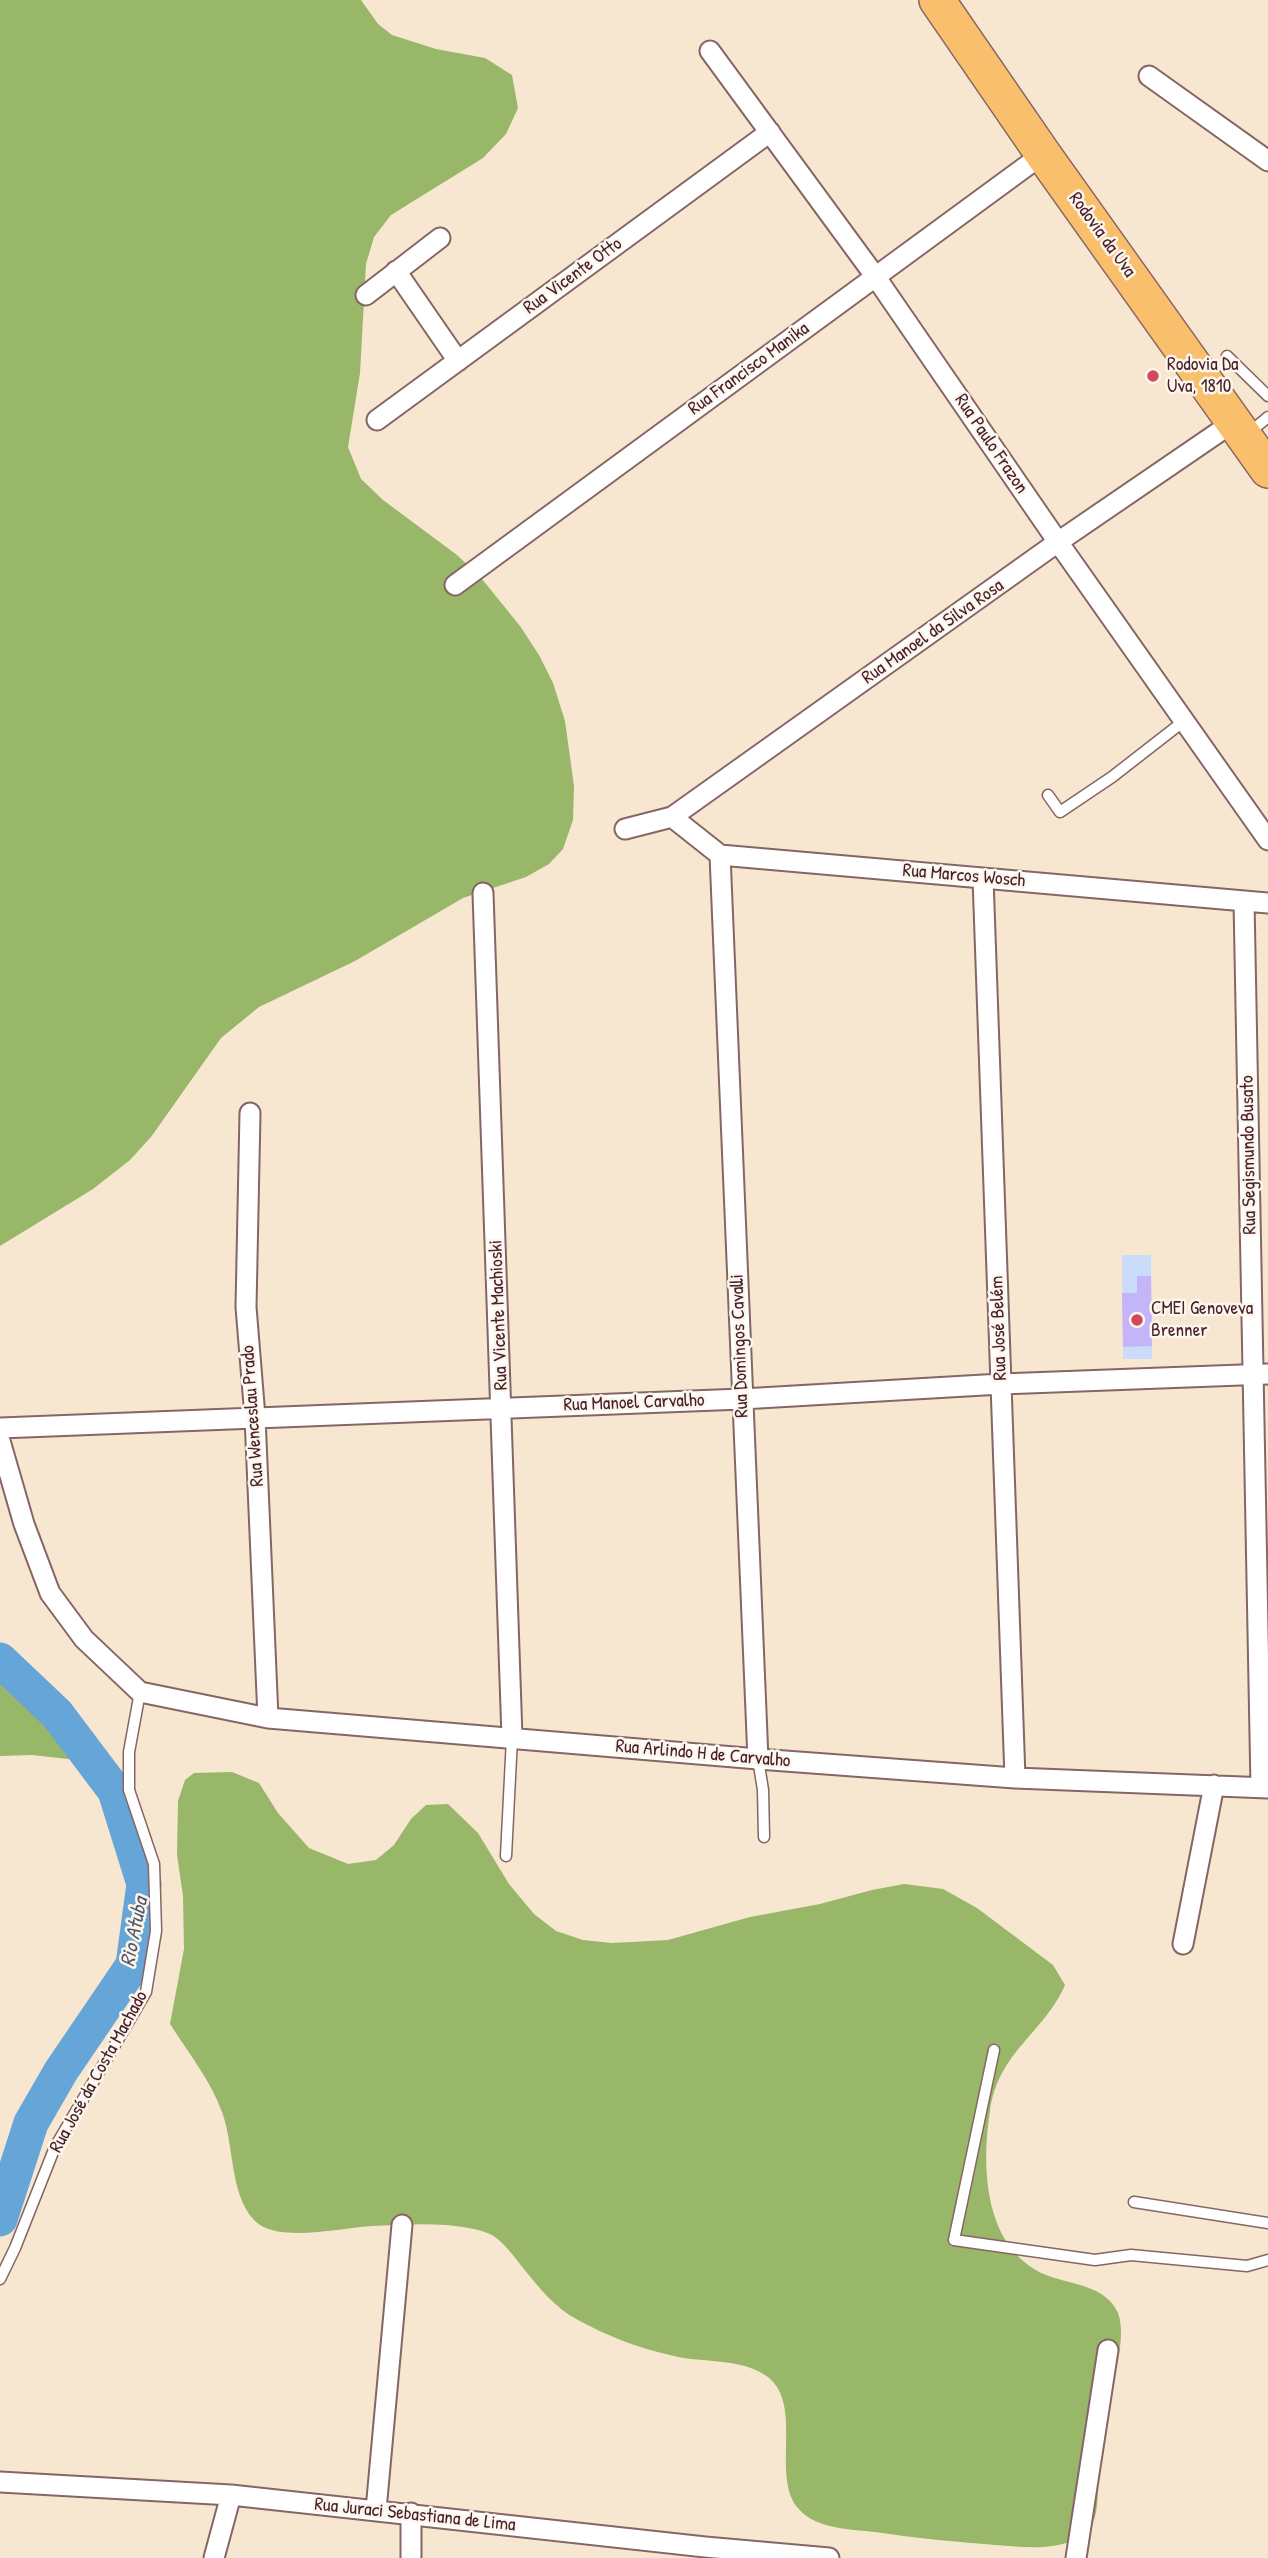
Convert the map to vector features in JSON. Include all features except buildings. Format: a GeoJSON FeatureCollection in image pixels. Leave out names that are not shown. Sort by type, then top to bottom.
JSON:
{"type":"FeatureCollection","features":[{"type":"Feature","properties":{"kind":"highway","name":"Rodovia da Uva"},"geometry":{"type":"LineString","coordinates":[[937,0],[1042,154],[1256,441]]}},
{"type":"Feature","properties":{"kind":"street","name":"Rua Paulo Frazon"},"geometry":{"type":"LineString","coordinates":[[710,51],[875,276],[1268,840]]}},
{"type":"Feature","properties":{"kind":"street"},"geometry":{"type":"LineString","coordinates":[[1149,76],[1268,161]]}},
{"type":"Feature","properties":{"kind":"street","name":"Rua Vicente Otto"},"geometry":{"type":"LineString","coordinates":[[377,420],[769,132]]}},
{"type":"Feature","properties":{"kind":"street","name":"Rua Francisco Manika"},"geometry":{"type":"LineString","coordinates":[[456,586],[1042,154]]}},
{"type":"Feature","properties":{"kind":"street"},"geometry":{"type":"LineString","coordinates":[[366,295],[440,238]]}},
{"type":"Feature","properties":{"kind":"street"},"geometry":{"type":"LineString","coordinates":[[396,271],[457,360]]}},
{"type":"Feature","properties":{"kind":"street","name":"Rua Manoel da Silva Rosa"},"geometry":{"type":"LineString","coordinates":[[625,830],[673,817],[1058,542],[1256,441]]}},
{"type":"Feature","properties":{"kind":"street"},"geometry":{"type":"LineString","coordinates":[[673,817],[720,855]]}},
{"type":"Feature","properties":{"kind":"street","name":"Rua Marcos Wosch"},"geometry":{"type":"LineString","coordinates":[[720,855],[1268,903]]}},
{"type":"Feature","properties":{"kind":"street","name":"Rua Domingos Cavalli"},"geometry":{"type":"LineString","coordinates":[[720,855],[758,1759]]}},
{"type":"Feature","properties":{"kind":"street","name":"Rua José Belém"},"geometry":{"type":"LineString","coordinates":[[983,878],[1015,1778]]}},
{"type":"Feature","properties":{"kind":"street","name":"Rua Vicente Machioski"},"geometry":{"type":"LineString","coordinates":[[483,893],[512,1737]]}},
{"type":"Feature","properties":{"kind":"street","name":"Rua Segismundo Busato"},"geometry":{"type":"LineString","coordinates":[[1244,901],[1261,1374],[1264,1788]]}},
{"type":"Feature","properties":{"kind":"street","name":"Rua Wenceslau Prado"},"geometry":{"type":"LineString","coordinates":[[250,1114],[246,1307],[255,1417],[268,1718]]}},
{"type":"Feature","properties":{"kind":"street","name":"Rua Manoel Carvalho"},"geometry":{"type":"LineString","coordinates":[[0,1428],[742,1399],[1001,1384],[1261,1374]]}},
{"type":"Feature","properties":{"kind":"street"},"geometry":{"type":"LineString","coordinates":[[0,1441],[24,1524],[51,1593],[84,1639],[140,1692]]}},
{"type":"Feature","properties":{"kind":"street","name":"Rua Arlindo H de Carvalho"},"geometry":{"type":"LineString","coordinates":[[140,1692],[268,1718],[1015,1778],[1264,1788]]}},
{"type":"Feature","properties":{"kind":"street"},"geometry":{"type":"LineString","coordinates":[[1183,1944],[1213,1785]]}},
{"type":"Feature","properties":{"kind":"street"},"geometry":{"type":"LineString","coordinates":[[376,2510],[402,2225]]}},
{"type":"Feature","properties":{"kind":"street"},"geometry":{"type":"LineString","coordinates":[[1076,2558],[1108,2350]]}},
{"type":"Feature","properties":{"kind":"street","name":"Rua Juraci Sebastiana de Lima"},"geometry":{"type":"LineString","coordinates":[[0,2482],[231,2495],[411,2514],[704,2553],[829,2558]]}},
{"type":"Feature","properties":{"kind":"street"},"geometry":{"type":"LineString","coordinates":[[214,2558],[231,2495]]}},
{"type":"Feature","properties":{"kind":"street"},"geometry":{"type":"LineString","coordinates":[[411,2514],[411,2558]]}},
{"type":"Feature","properties":{"kind":"lane"},"geometry":{"type":"LineString","coordinates":[[1227,356],[1268,396]]}},
{"type":"Feature","properties":{"kind":"lane"},"geometry":{"type":"LineString","coordinates":[[1048,795],[1060,812],[1184,721]]}},
{"type":"Feature","properties":{"kind":"lane","name":"Rua José da Costa Machado"},"geometry":{"type":"LineString","coordinates":[[0,2279],[55,2147],[145,1992],[156,1931],[154,1864],[129,1790],[128,1752],[140,1692]]}},
{"type":"Feature","properties":{"kind":"lane"},"geometry":{"type":"LineString","coordinates":[[506,1856],[512,1737]]}},
{"type":"Feature","properties":{"kind":"lane","name":"Rua Domingos Cavalli"},"geometry":{"type":"LineString","coordinates":[[758,1759],[764,1837]]}},
{"type":"Feature","properties":{"kind":"lane"},"geometry":{"type":"LineString","coordinates":[[995,2050],[954,2241],[1095,2260],[1131,2255],[1247,2266],[1268,2260]]}},
{"type":"Feature","properties":{"kind":"lane"},"geometry":{"type":"LineString","coordinates":[[1134,2202],[1268,2223]]}},
{"type":"Feature","properties":{"kind":"shaded area","name":"CMEI Genoveva Brenner"},"geometry":{"type":"Polygon","coordinates":[[[1122,1255],[1151,1255],[1152,1359],[1123,1359],[1122,1255]]]}},
{"type":"Feature","properties":{"kind":"green space"},"geometry":{"type":"Polygon","coordinates":[[[0,0],[361,0],[378,24],[392,35],[436,49],[485,58],[512,75],[518,108],[506,134],[483,158],[391,215],[374,237],[366,264],[360,373],[348,447],[361,479],[383,500],[457,555],[482,579],[520,626],[553,683],[565,721],[574,786],[573,820],[563,849],[549,864],[526,877],[463,898],[355,961],[259,1007],[221,1038],[151,1137],[130,1160],[93,1189],[0,1246],[0,0]]]}},
{"type":"Feature","properties":{"kind":"green space"},"geometry":{"type":"Polygon","coordinates":[[[0,1655],[37,1691],[86,1761],[32,1755],[0,1756],[0,1655]]]}},
{"type":"Feature","properties":{"kind":"green space"},"geometry":{"type":"Polygon","coordinates":[[[232,1772],[259,1783],[278,1813],[309,1848],[348,1864],[376,1860],[394,1845],[411,1819],[426,1805],[448,1804],[478,1833],[509,1884],[534,1914],[556,1931],[583,1940],[612,1943],[668,1940],[750,1917],[904,1884],[943,1889],[977,1908],[1053,1965],[1065,1985],[1046,2017],[1002,2073],[995,2091],[987,2133],[987,2181],[991,2205],[999,2227],[1010,2246],[1025,2263],[1046,2275],[1097,2291],[1118,2313],[1121,2342],[1098,2442],[1097,2506],[1089,2530],[1069,2542],[1031,2547],[921,2538],[826,2525],[800,2511],[790,2493],[783,2402],[777,2387],[765,2375],[744,2366],[649,2350],[589,2326],[555,2304],[505,2246],[492,2235],[482,2231],[451,2225],[418,2224],[298,2233],[271,2230],[260,2225],[250,2215],[238,2189],[226,2126],[217,2100],[170,2024],[184,1949],[183,1896],[177,1855],[178,1801],[185,1780],[194,1773],[232,1772]]]}},
{"type":"Feature","properties":{"kind":"waterway","name":"Rio Atuba"},"geometry":{"type":"LineString","coordinates":[[0,1660],[57,1714],[115,1791],[144,1884],[133,1965],[61,2071],[31,2123],[0,2219]]}},
{"type":"Feature","properties":{"kind":"place","name":"Rodovia Da Uva, 1810"},"geometry":{"type":"Point","coordinates":[1153,376]}},
{"type":"Feature","properties":{"kind":"place","name":"CMEI Genoveva Brenner"},"geometry":{"type":"Point","coordinates":[1137,1320]}}]}
